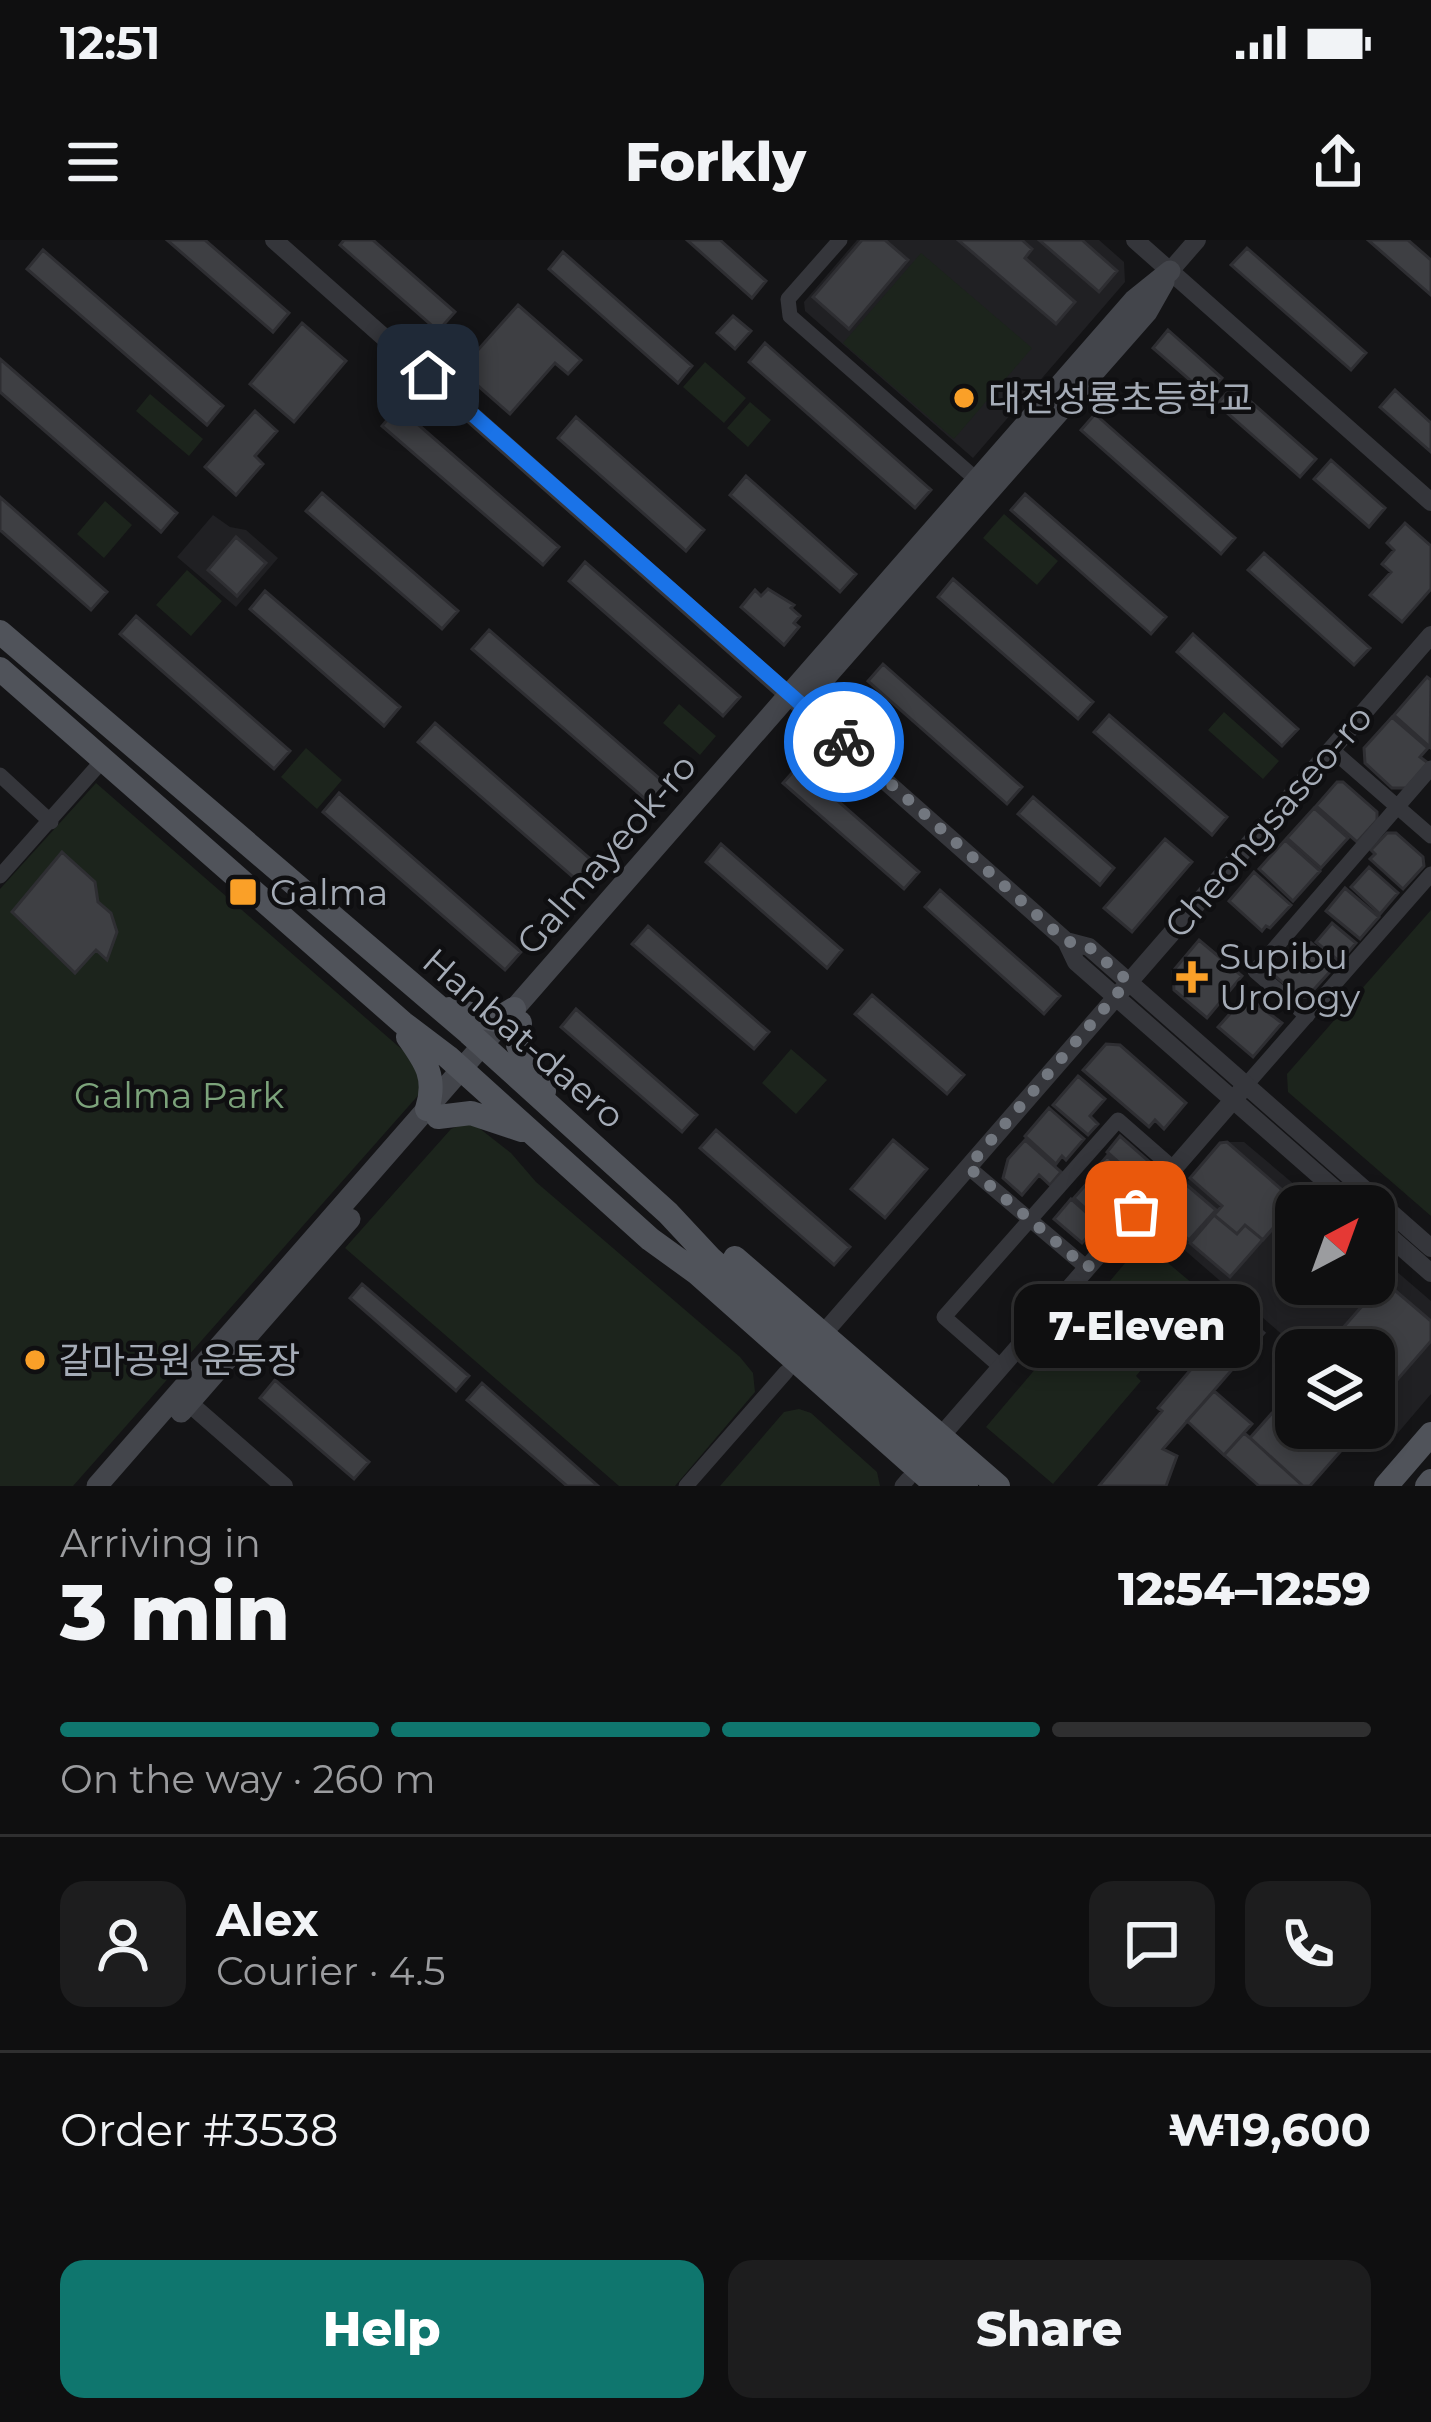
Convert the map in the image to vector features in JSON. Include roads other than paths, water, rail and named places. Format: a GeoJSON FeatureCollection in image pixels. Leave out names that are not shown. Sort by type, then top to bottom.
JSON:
{"type":"FeatureCollection","features":[{"type":"Feature","properties":{"kind":"main road","name":"Galmayeok-ro"},"geometry":{"type":"LineString","coordinates":[[796,699],[1134,300],[1170,271]]}},
{"type":"Feature","properties":{"kind":"main road","name":"Galmayeok-ro"},"geometry":{"type":"LineString","coordinates":[[116,1486],[183,1399],[517,1016],[1147,312],[1170,271]]}},
{"type":"Feature","properties":{"kind":"main road","name":"Hanbat-daero"},"geometry":{"type":"LineString","coordinates":[[1,635],[488,1050],[668,1213],[710,1258],[966,1486]]}},
{"type":"Feature","properties":{"kind":"main road","name":"Hanbat-daero"},"geometry":{"type":"LineString","coordinates":[[0,669],[937,1486]]}},
{"type":"Feature","properties":{"kind":"main road"},"geometry":{"type":"LineString","coordinates":[[424,997],[478,1018],[517,1016],[520,1052],[552,1110]]}},
{"type":"Feature","properties":{"kind":"main road"},"geometry":{"type":"LineString","coordinates":[[403,1023],[430,1070],[432,1113],[471,1113],[536,1135]]}},
{"type":"Feature","properties":{"kind":"main road"},"geometry":{"type":"LineString","coordinates":[[668,1213],[721,1246],[998,1486]]}},
{"type":"Feature","properties":{"kind":"main road"},"geometry":{"type":"LineString","coordinates":[[650,1239],[684,1279],[909,1484]]}},
{"type":"Feature","properties":{"kind":"main road","name":"Galmayeok-ro"},"geometry":{"type":"LineString","coordinates":[[97,1486],[183,1399]]}},
{"type":"Feature","properties":{"kind":"main road"},"geometry":{"type":"LineString","coordinates":[[1387,1486],[1431,1434]]}},
{"type":"Feature","properties":{"kind":"street"},"geometry":{"type":"LineString","coordinates":[[274,240],[1066,941],[1089,947],[1121,989],[1239,1093],[1431,1248]]}},
{"type":"Feature","properties":{"kind":"street"},"geometry":{"type":"LineString","coordinates":[[840,240],[788,298],[790,316],[977,480]]}},
{"type":"Feature","properties":{"kind":"street"},"geometry":{"type":"LineString","coordinates":[[1135,240],[1431,502]]}},
{"type":"Feature","properties":{"kind":"street","name":"Galmayeok-ro"},"geometry":{"type":"LineString","coordinates":[[1170,271],[1197,240]]}},
{"type":"Feature","properties":{"kind":"street","name":"Cheongsaseo-ro"},"geometry":{"type":"LineString","coordinates":[[823,1334],[1431,634]]}},
{"type":"Feature","properties":{"kind":"street"},"geometry":{"type":"LineString","coordinates":[[1331,749],[1431,836]]}},
{"type":"Feature","properties":{"kind":"street"},"geometry":{"type":"LineString","coordinates":[[0,876],[104,760]]}},
{"type":"Feature","properties":{"kind":"street"},"geometry":{"type":"LineString","coordinates":[[1307,1016],[1255,971],[1431,767]]}},
{"type":"Feature","properties":{"kind":"street"},"geometry":{"type":"LineString","coordinates":[[0,776],[51,822]]}},
{"type":"Feature","properties":{"kind":"street"},"geometry":{"type":"LineString","coordinates":[[941,1436],[1431,874]]}},
{"type":"Feature","properties":{"kind":"street"},"geometry":{"type":"LineString","coordinates":[[1239,1093],[1333,1185]]}},
{"type":"Feature","properties":{"kind":"street"},"geometry":{"type":"LineString","coordinates":[[1000,1367],[944,1317],[1118,1120],[1174,1168]]}},
{"type":"Feature","properties":{"kind":"street"},"geometry":{"type":"LineString","coordinates":[[968,1167],[1087,1268]]}},
{"type":"Feature","properties":{"kind":"street"},"geometry":{"type":"LineString","coordinates":[[1395,1241],[1431,1273]]}},
{"type":"Feature","properties":{"kind":"street"},"geometry":{"type":"LineString","coordinates":[[686,1486],[786,1372]]}},
{"type":"Feature","properties":{"kind":"street"},"geometry":{"type":"LineString","coordinates":[[183,1399],[284,1486]]}},
{"type":"Feature","properties":{"kind":"place","name":"대전성룡초등학교"},"geometry":{"type":"Point","coordinates":[964,398]}},
{"type":"Feature","properties":{"kind":"place","name":"Galma"},"geometry":{"type":"Point","coordinates":[243,892]}},
{"type":"Feature","properties":{"kind":"place","name":"Supibu Urology"},"geometry":{"type":"Point","coordinates":[1192,977]}},
{"type":"Feature","properties":{"kind":"place","name":"7-Eleven"},"geometry":{"type":"Point","coordinates":[1136,1212]}},
{"type":"Feature","properties":{"kind":"place","name":"갈마공원 운동장"},"geometry":{"type":"Point","coordinates":[35,1360]}},
{"type":"Feature","properties":{"kind":"park label","name":"Galma Park"},"geometry":{"type":"Point","coordinates":[179,1095]}}]}
